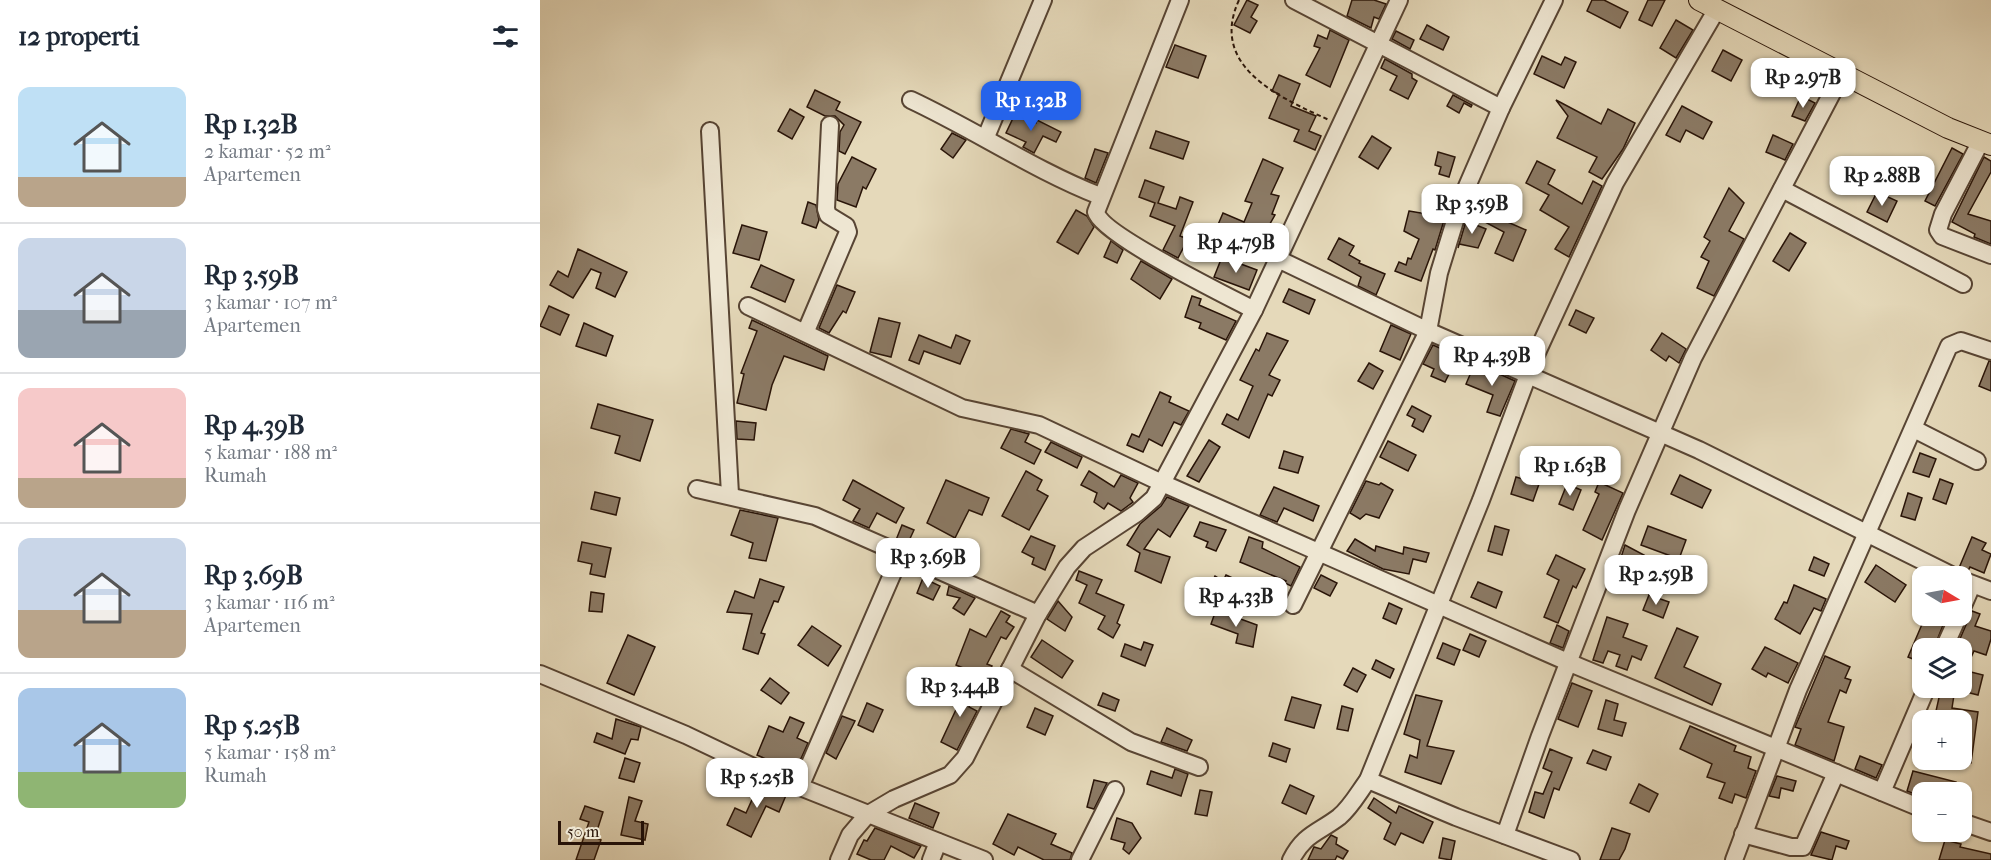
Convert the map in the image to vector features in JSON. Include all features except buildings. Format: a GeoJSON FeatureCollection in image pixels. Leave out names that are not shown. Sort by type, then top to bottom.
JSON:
{"type":"FeatureCollection","features":[{"type":"Feature","properties":{"kind":"main road"},"geometry":{"type":"LineString","coordinates":[[1699,0],[1948,128],[1986,143]]}},
{"type":"Feature","properties":{"kind":"street"},"geometry":{"type":"LineString","coordinates":[[986,137],[1042,0]]}},
{"type":"Feature","properties":{"kind":"street"},"geometry":{"type":"LineString","coordinates":[[1180,0],[1100,196],[1096,212],[1105,224],[1128,241],[1254,310]]}},
{"type":"Feature","properties":{"kind":"street"},"geometry":{"type":"LineString","coordinates":[[1294,0],[1501,108]]}},
{"type":"Feature","properties":{"kind":"street"},"geometry":{"type":"LineString","coordinates":[[839,860],[850,835],[867,815],[894,799],[950,775],[965,758],[1038,614],[1067,567],[1084,548],[1137,513],[1154,498],[1254,310],[1399,0]]}},
{"type":"Feature","properties":{"kind":"street"},"geometry":{"type":"LineString","coordinates":[[1293,604],[1428,331],[1439,273],[1454,220],[1501,108],[1554,0]]}},
{"type":"Feature","properties":{"kind":"street"},"geometry":{"type":"LineString","coordinates":[[1291,860],[1302,842],[1346,811],[1368,780],[1439,606],[1527,375],[1615,183],[1717,9]]}},
{"type":"Feature","properties":{"kind":"street"},"geometry":{"type":"LineString","coordinates":[[1505,835],[1540,736],[1627,510],[1693,358],[1842,74]]}},
{"type":"Feature","properties":{"kind":"street"},"geometry":{"type":"LineString","coordinates":[[910,100],[986,137],[1069,184],[1100,196]]}},
{"type":"Feature","properties":{"kind":"street"},"geometry":{"type":"LineString","coordinates":[[806,332],[848,232],[846,226],[828,215],[826,209],[830,125]]}},
{"type":"Feature","properties":{"kind":"street"},"geometry":{"type":"LineString","coordinates":[[710,131],[730,494]]}},
{"type":"Feature","properties":{"kind":"street"},"geometry":{"type":"LineString","coordinates":[[1986,143],[1943,214],[1938,230],[1942,236],[1991,255]]}},
{"type":"Feature","properties":{"kind":"street"},"geometry":{"type":"LineString","coordinates":[[1782,189],[1963,284]]}},
{"type":"Feature","properties":{"kind":"street"},"geometry":{"type":"LineString","coordinates":[[1278,259],[1428,331],[1660,433],[1794,496],[1866,535],[1932,566]]}},
{"type":"Feature","properties":{"kind":"street"},"geometry":{"type":"LineString","coordinates":[[748,306],[962,408],[1028,421],[1162,483],[1570,663],[1912,804]]}},
{"type":"Feature","properties":{"kind":"street"},"geometry":{"type":"LineString","coordinates":[[1734,860],[1774,748],[1949,346],[1961,341],[1991,351]]}},
{"type":"Feature","properties":{"kind":"street"},"geometry":{"type":"LineString","coordinates":[[1914,429],[1977,461]]}},
{"type":"Feature","properties":{"kind":"street"},"geometry":{"type":"LineString","coordinates":[[697,489],[730,494],[815,516],[1038,614]]}},
{"type":"Feature","properties":{"kind":"street"},"geometry":{"type":"LineString","coordinates":[[800,787],[901,554]]}},
{"type":"Feature","properties":{"kind":"street"},"geometry":{"type":"LineString","coordinates":[[1972,584],[1991,591]]}},
{"type":"Feature","properties":{"kind":"street"},"geometry":{"type":"LineString","coordinates":[[1010,669],[1131,742],[1198,767]]}},
{"type":"Feature","properties":{"kind":"street"},"geometry":{"type":"LineString","coordinates":[[540,674],[686,735],[800,787],[984,860]]}},
{"type":"Feature","properties":{"kind":"street"},"geometry":{"type":"LineString","coordinates":[[1882,792],[1922,698]]}},
{"type":"Feature","properties":{"kind":"street"},"geometry":{"type":"LineString","coordinates":[[1743,834],[1791,847],[1803,847],[1836,773]]}},
{"type":"Feature","properties":{"kind":"street"},"geometry":{"type":"LineString","coordinates":[[1368,780],[1571,860]]}},
{"type":"Feature","properties":{"kind":"street"},"geometry":{"type":"LineString","coordinates":[[1080,860],[1115,790]]}},
{"type":"Feature","properties":{"kind":"street"},"geometry":{"type":"LineString","coordinates":[[1972,825],[1991,832]]}},
{"type":"Feature","properties":{"kind":"street"},"geometry":{"type":"LineString","coordinates":[[931,860],[938,842]]}},
{"type":"Feature","properties":{"kind":"path"},"geometry":{"type":"LineString","coordinates":[[1239,0],[1232,27],[1233,41],[1243,65],[1280,97],[1340,126]]}}]}
